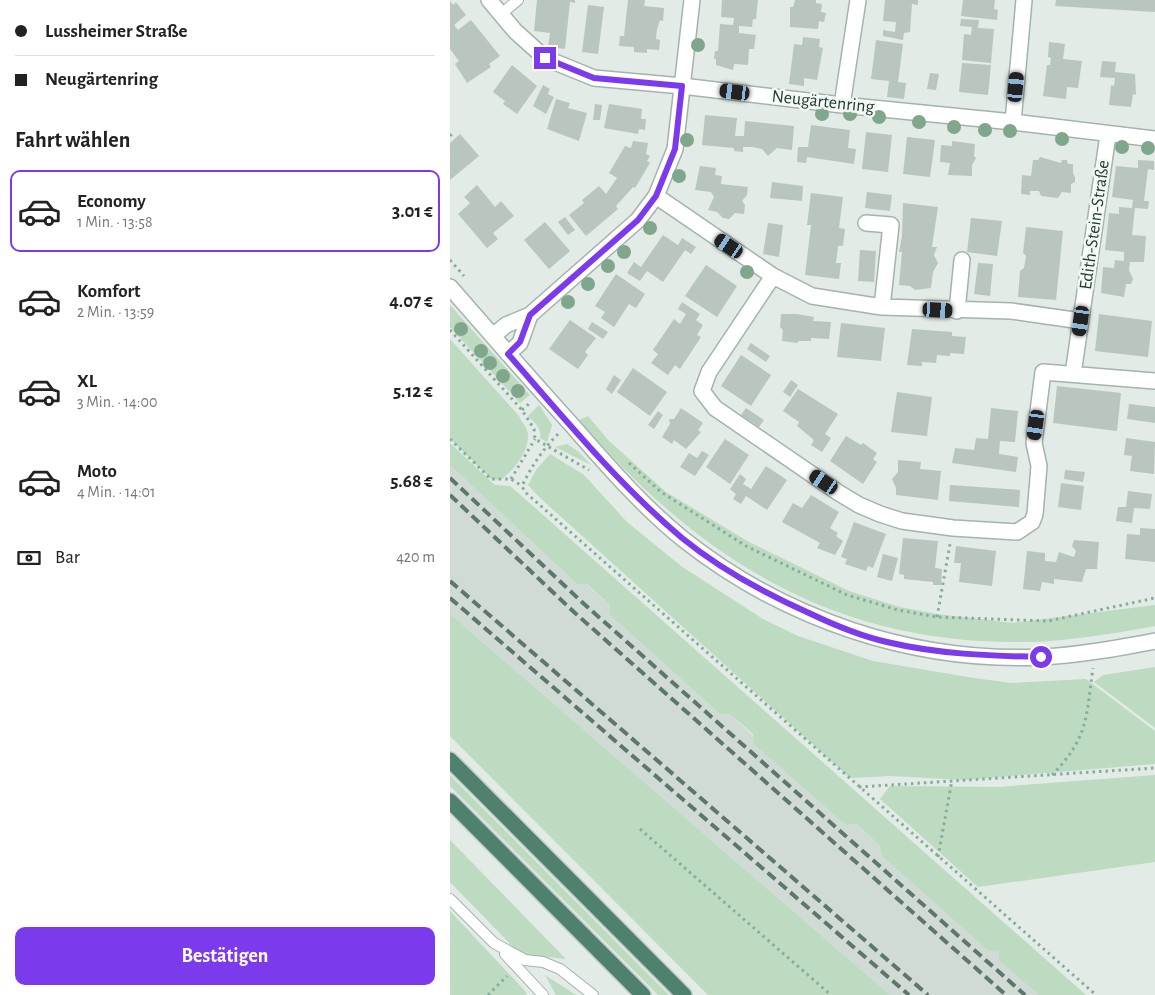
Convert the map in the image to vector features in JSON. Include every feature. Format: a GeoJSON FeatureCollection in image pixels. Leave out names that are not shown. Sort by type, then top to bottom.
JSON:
{"type":"FeatureCollection","features":[{"type":"Feature","properties":{"kind":"highway"},"geometry":{"type":"LineString","coordinates":[[450,760],[684,995]]}},
{"type":"Feature","properties":{"kind":"highway"},"geometry":{"type":"LineString","coordinates":[[450,801],[643,995]]}},
{"type":"Feature","properties":{"kind":"street","name":"Neugärtenring"},"geometry":{"type":"LineString","coordinates":[[489,0],[500,14],[545,58],[594,78],[682,86],[1155,139]]}},
{"type":"Feature","properties":{"kind":"street"},"geometry":{"type":"LineString","coordinates":[[493,336],[506,325],[530,315],[638,220],[656,196],[675,149],[692,0]]}},
{"type":"Feature","properties":{"kind":"street"},"geometry":{"type":"LineString","coordinates":[[842,105],[858,0]]}},
{"type":"Feature","properties":{"kind":"street"},"geometry":{"type":"LineString","coordinates":[[1013,122],[1024,0]]}},
{"type":"Feature","properties":{"kind":"street","name":"Edith-Stein-Straße"},"geometry":{"type":"LineString","coordinates":[[1073,374],[1108,135]]}},
{"type":"Feature","properties":{"kind":"street"},"geometry":{"type":"LineString","coordinates":[[656,196],[773,276],[812,296],[882,307],[957,311],[1011,311],[1081,321]]}},
{"type":"Feature","properties":{"kind":"street"},"geometry":{"type":"LineString","coordinates":[[866,224],[891,225],[882,307]]}},
{"type":"Feature","properties":{"kind":"street"},"geometry":{"type":"LineString","coordinates":[[957,311],[962,260]]}},
{"type":"Feature","properties":{"kind":"street"},"geometry":{"type":"LineString","coordinates":[[773,276],[708,372],[702,391],[706,399],[715,408],[859,505],[902,521],[953,528],[1017,532],[1032,522],[1035,514],[1039,466],[1034,443],[1043,372],[1155,381]]}},
{"type":"Feature","properties":{"kind":"street"},"geometry":{"type":"LineString","coordinates":[[450,288],[642,502],[683,538],[736,576],[777,600],[833,624],[886,642],[945,652],[991,656],[1041,657],[1099,651],[1155,641]]}},
{"type":"Feature","properties":{"kind":"street"},"geometry":{"type":"LineString","coordinates":[[508,354],[520,342],[530,315]]}},
{"type":"Feature","properties":{"kind":"lane"},"geometry":{"type":"LineString","coordinates":[[500,14],[518,0]]}},
{"type":"Feature","properties":{"kind":"lane"},"geometry":{"type":"LineString","coordinates":[[450,899],[518,966],[543,995]]}},
{"type":"Feature","properties":{"kind":"lane"},"geometry":{"type":"LineString","coordinates":[[494,943],[525,960],[543,962],[560,968],[593,995]]}},
{"type":"Feature","properties":{"kind":"path"},"geometry":{"type":"LineString","coordinates":[[450,330],[522,410],[534,429],[535,440],[511,479]]}},
{"type":"Feature","properties":{"kind":"path"},"geometry":{"type":"LineString","coordinates":[[522,410],[541,391]]}},
{"type":"Feature","properties":{"kind":"path"},"geometry":{"type":"LineString","coordinates":[[450,439],[491,478],[511,479],[522,486],[562,526],[1096,995]]}},
{"type":"Feature","properties":{"kind":"path"},"geometry":{"type":"LineString","coordinates":[[522,486],[546,446],[535,440]]}},
{"type":"Feature","properties":{"kind":"path"},"geometry":{"type":"LineString","coordinates":[[627,461],[661,492],[746,546],[847,595],[898,610],[937,617],[1048,621],[1155,598]]}},
{"type":"Feature","properties":{"kind":"path"},"geometry":{"type":"LineString","coordinates":[[937,617],[953,528]]}},
{"type":"Feature","properties":{"kind":"path"},"geometry":{"type":"LineString","coordinates":[[1052,775],[1066,761],[1083,735],[1093,667]]}},
{"type":"Feature","properties":{"kind":"path"},"geometry":{"type":"LineString","coordinates":[[859,787],[1155,768]]}},
{"type":"Feature","properties":{"kind":"path"},"geometry":{"type":"LineString","coordinates":[[938,857],[952,780]]}},
{"type":"Feature","properties":{"kind":"path"},"geometry":{"type":"LineString","coordinates":[[640,829],[831,995]]}},
{"type":"Feature","properties":{"kind":"path"},"geometry":{"type":"LineString","coordinates":[[488,995],[518,966]]}},
{"type":"Feature","properties":{"kind":"shaded area"},"geometry":{"type":"Polygon","coordinates":[[[450,465],[577,584],[586,584],[610,605],[611,616],[720,714],[730,714],[846,825],[857,824],[880,846],[882,856],[989,950],[999,950],[1000,960],[1039,995],[890,995],[450,614],[450,465]]]}},
{"type":"Feature","properties":{"kind":"green space"},"geometry":{"type":"Polygon","coordinates":[[[450,305],[530,395],[520,403],[450,327],[450,305]]]}},
{"type":"Feature","properties":{"kind":"green space"},"geometry":{"type":"Polygon","coordinates":[[[450,339],[519,416],[527,430],[528,437],[525,451],[511,471],[500,480],[491,479],[450,439],[450,339]]]}},
{"type":"Feature","properties":{"kind":"green space"},"geometry":{"type":"Polygon","coordinates":[[[539,405],[552,425],[547,442],[540,438],[539,428],[528,416],[539,405]]]}},
{"type":"Feature","properties":{"kind":"green space"},"geometry":{"type":"Polygon","coordinates":[[[588,416],[608,440],[666,492],[749,542],[849,591],[900,607],[937,614],[1013,623],[1155,605],[1155,626],[1105,635],[1053,641],[1020,642],[952,638],[889,627],[829,609],[774,584],[722,552],[672,513],[625,469],[579,420],[588,416]]]}},
{"type":"Feature","properties":{"kind":"green space"},"geometry":{"type":"Polygon","coordinates":[[[450,443],[495,485],[510,486],[525,499],[1086,995],[1039,995],[999,960],[999,950],[989,951],[882,856],[880,846],[857,824],[846,825],[754,744],[753,734],[730,714],[720,714],[610,615],[610,605],[587,584],[577,584],[450,465],[450,443]]]}},
{"type":"Feature","properties":{"kind":"green space"},"geometry":{"type":"Polygon","coordinates":[[[567,444],[579,452],[591,465],[555,447],[567,444]]]}},
{"type":"Feature","properties":{"kind":"green space"},"geometry":{"type":"Polygon","coordinates":[[[550,454],[584,475],[627,522],[681,566],[763,619],[798,636],[873,661],[1012,683],[1086,679],[1155,731],[1155,764],[963,780],[891,776],[850,778],[538,496],[528,485],[536,470],[550,454]]]}},
{"type":"Feature","properties":{"kind":"green space"},"geometry":{"type":"Polygon","coordinates":[[[450,614],[890,995],[708,995],[450,736],[450,614]]]}},
{"type":"Feature","properties":{"kind":"green space"},"geometry":{"type":"Polygon","coordinates":[[[1155,667],[1155,728],[1094,682],[1103,675],[1155,667]]]}},
{"type":"Feature","properties":{"kind":"green space"},"geometry":{"type":"Polygon","coordinates":[[[450,775],[669,995],[658,995],[450,786],[450,775]]]}},
{"type":"Feature","properties":{"kind":"green space"},"geometry":{"type":"Polygon","coordinates":[[[1155,775],[1155,862],[978,887],[880,799],[890,786],[998,787],[1155,775]]]}},
{"type":"Feature","properties":{"kind":"green space"},"geometry":{"type":"Polygon","coordinates":[[[450,840],[566,959],[520,954],[450,882],[450,840]]]}},
{"type":"Feature","properties":{"kind":"green space"},"geometry":{"type":"Polygon","coordinates":[[[450,911],[525,991],[527,995],[450,995],[450,911]]]}},
{"type":"Feature","properties":{"kind":"green space"},"geometry":{"type":"Polygon","coordinates":[[[545,975],[576,995],[556,995],[545,975]]]}},
{"type":"Feature","properties":{"kind":"building"},"geometry":{"type":"Polygon","coordinates":[[[537,0],[575,0],[575,3],[570,2],[565,49],[548,47],[550,33],[534,31],[537,0]]]}},
{"type":"Feature","properties":{"kind":"building"},"geometry":{"type":"Polygon","coordinates":[[[628,0],[645,0],[644,6],[664,8],[663,21],[660,20],[657,29],[656,39],[660,40],[659,50],[647,49],[647,53],[634,52],[634,47],[619,46],[620,36],[624,36],[628,0]]]}},
{"type":"Feature","properties":{"kind":"building"},"geometry":{"type":"Polygon","coordinates":[[[722,0],[758,0],[756,19],[753,19],[752,27],[739,26],[739,33],[756,35],[754,49],[749,49],[748,65],[734,64],[733,70],[716,65],[716,59],[714,59],[715,51],[718,51],[720,24],[733,25],[734,18],[721,17],[722,0]]]}},
{"type":"Feature","properties":{"kind":"building"},"geometry":{"type":"Polygon","coordinates":[[[795,0],[816,0],[816,3],[822,4],[821,12],[826,13],[824,22],[819,21],[818,29],[790,27],[790,7],[793,7],[795,0]]]}},
{"type":"Feature","properties":{"kind":"building"},"geometry":{"type":"Polygon","coordinates":[[[885,0],[918,0],[918,5],[912,4],[910,32],[904,33],[903,40],[883,36],[883,30],[895,32],[896,22],[883,21],[885,0]]]}},
{"type":"Feature","properties":{"kind":"building"},"geometry":{"type":"Polygon","coordinates":[[[963,0],[995,0],[994,9],[998,10],[997,20],[961,16],[963,0]]]}},
{"type":"Feature","properties":{"kind":"building"},"geometry":{"type":"Polygon","coordinates":[[[1056,0],[1155,0],[1155,12],[1055,6],[1056,0]]]}},
{"type":"Feature","properties":{"kind":"building"},"geometry":{"type":"Polygon","coordinates":[[[450,1],[453,5],[456,2],[466,15],[454,25],[458,30],[471,20],[500,56],[489,64],[491,67],[467,83],[455,64],[459,61],[450,49],[450,1]]]}},
{"type":"Feature","properties":{"kind":"building"},"geometry":{"type":"Polygon","coordinates":[[[588,5],[604,7],[598,54],[582,52],[588,5]]]}},
{"type":"Feature","properties":{"kind":"building"},"geometry":{"type":"Polygon","coordinates":[[[961,19],[979,20],[978,28],[994,29],[991,63],[962,60],[964,34],[971,35],[972,27],[960,26],[961,19]]]}},
{"type":"Feature","properties":{"kind":"building"},"geometry":{"type":"Polygon","coordinates":[[[803,37],[820,39],[819,47],[823,48],[817,80],[804,78],[804,86],[789,84],[794,44],[802,45],[803,37]]]}},
{"type":"Feature","properties":{"kind":"building"},"geometry":{"type":"Polygon","coordinates":[[[876,40],[903,44],[898,82],[906,83],[904,99],[887,97],[889,81],[871,79],[876,40]]]}},
{"type":"Feature","properties":{"kind":"building"},"geometry":{"type":"Polygon","coordinates":[[[1049,42],[1065,44],[1063,59],[1082,61],[1078,88],[1067,87],[1066,99],[1043,96],[1047,65],[1050,65],[1051,58],[1048,57],[1049,42]]]}},
{"type":"Feature","properties":{"kind":"building"},"geometry":{"type":"Polygon","coordinates":[[[1102,61],[1116,62],[1115,72],[1135,74],[1136,95],[1133,94],[1131,107],[1109,105],[1111,85],[1114,86],[1115,78],[1100,77],[1102,61]]]}},
{"type":"Feature","properties":{"kind":"building"},"geometry":{"type":"Polygon","coordinates":[[[962,63],[991,65],[988,95],[959,92],[962,63]]]}},
{"type":"Feature","properties":{"kind":"building"},"geometry":{"type":"Polygon","coordinates":[[[512,65],[537,86],[517,114],[503,104],[505,101],[493,92],[512,65]]]}},
{"type":"Feature","properties":{"kind":"building"},"geometry":{"type":"Polygon","coordinates":[[[930,73],[939,74],[936,90],[927,89],[930,73]]]}},
{"type":"Feature","properties":{"kind":"building"},"geometry":{"type":"Polygon","coordinates":[[[543,85],[550,89],[548,94],[554,97],[546,114],[533,106],[543,85]]]}},
{"type":"Feature","properties":{"kind":"building"},"geometry":{"type":"Polygon","coordinates":[[[556,99],[570,103],[568,108],[587,113],[579,141],[547,129],[556,99]]]}},
{"type":"Feature","properties":{"kind":"building"},"geometry":{"type":"Polygon","coordinates":[[[595,104],[602,105],[600,120],[593,120],[595,104]]]}},
{"type":"Feature","properties":{"kind":"building"},"geometry":{"type":"Polygon","coordinates":[[[609,104],[642,109],[641,119],[646,119],[645,130],[639,129],[638,134],[604,128],[609,104]]]}},
{"type":"Feature","properties":{"kind":"building"},"geometry":{"type":"Polygon","coordinates":[[[705,115],[737,118],[735,136],[744,136],[745,121],[794,126],[792,150],[777,148],[768,156],[762,149],[752,147],[743,147],[743,152],[734,151],[734,148],[702,145],[705,115]]]}},
{"type":"Feature","properties":{"kind":"building"},"geometry":{"type":"Polygon","coordinates":[[[811,125],[850,130],[848,148],[856,149],[854,164],[807,157],[806,163],[797,162],[798,147],[808,147],[811,125]]]}},
{"type":"Feature","properties":{"kind":"building"},"geometry":{"type":"Polygon","coordinates":[[[866,132],[892,135],[888,172],[862,169],[866,132]]]}},
{"type":"Feature","properties":{"kind":"building"},"geometry":{"type":"Polygon","coordinates":[[[460,134],[479,156],[450,180],[450,143],[460,134]]]}},
{"type":"Feature","properties":{"kind":"building"},"geometry":{"type":"Polygon","coordinates":[[[907,137],[935,140],[930,177],[903,174],[907,137]]]}},
{"type":"Feature","properties":{"kind":"building"},"geometry":{"type":"Polygon","coordinates":[[[633,141],[648,143],[646,154],[650,156],[647,161],[650,163],[635,188],[633,187],[616,206],[618,209],[586,236],[569,215],[584,203],[582,200],[599,186],[606,194],[617,178],[609,173],[625,146],[631,148],[633,141]]]}},
{"type":"Feature","properties":{"kind":"building"},"geometry":{"type":"Polygon","coordinates":[[[952,141],[975,144],[974,156],[976,158],[972,165],[972,176],[948,175],[950,163],[940,162],[941,145],[952,146],[952,141]]]}},
{"type":"Feature","properties":{"kind":"building"},"geometry":{"type":"Polygon","coordinates":[[[1040,157],[1061,163],[1062,160],[1067,160],[1068,164],[1073,164],[1075,182],[1071,184],[1071,193],[1062,192],[1058,198],[1041,196],[1039,191],[1030,191],[1030,195],[1021,194],[1022,175],[1031,176],[1033,160],[1038,160],[1040,157]]]}},
{"type":"Feature","properties":{"kind":"building"},"geometry":{"type":"Polygon","coordinates":[[[1138,160],[1154,161],[1154,170],[1148,169],[1144,201],[1149,201],[1148,209],[1135,208],[1132,235],[1146,236],[1144,262],[1130,262],[1129,270],[1133,279],[1131,284],[1126,284],[1124,297],[1101,293],[1103,267],[1114,268],[1115,260],[1124,261],[1124,252],[1105,250],[1109,213],[1119,214],[1119,207],[1132,208],[1133,200],[1112,197],[1116,166],[1138,168],[1138,160]]]}},
{"type":"Feature","properties":{"kind":"building"},"geometry":{"type":"Polygon","coordinates":[[[700,166],[716,168],[715,175],[722,176],[721,184],[748,187],[747,195],[742,201],[745,205],[744,214],[735,213],[729,219],[723,218],[717,212],[708,210],[714,197],[711,192],[695,190],[700,166]]]}},
{"type":"Feature","properties":{"kind":"building"},"geometry":{"type":"Polygon","coordinates":[[[772,182],[803,186],[802,201],[770,198],[772,182]]]}},
{"type":"Feature","properties":{"kind":"building"},"geometry":{"type":"Polygon","coordinates":[[[477,185],[495,207],[501,201],[514,216],[493,233],[498,239],[487,248],[458,214],[470,203],[464,197],[477,185]]]}},
{"type":"Feature","properties":{"kind":"building"},"geometry":{"type":"Polygon","coordinates":[[[867,192],[892,195],[890,211],[865,208],[867,192]]]}},
{"type":"Feature","properties":{"kind":"building"},"geometry":{"type":"Polygon","coordinates":[[[811,193],[843,197],[839,228],[845,229],[843,246],[838,246],[836,263],[841,263],[839,279],[805,275],[811,225],[807,225],[811,193]]]}},
{"type":"Feature","properties":{"kind":"building"},"geometry":{"type":"Polygon","coordinates":[[[903,203],[938,207],[932,247],[937,247],[934,255],[938,263],[933,272],[931,288],[915,290],[910,286],[899,285],[902,252],[899,252],[902,236],[903,203]]]}},
{"type":"Feature","properties":{"kind":"building"},"geometry":{"type":"Polygon","coordinates":[[[565,217],[575,230],[568,235],[558,222],[565,217]]]}},
{"type":"Feature","properties":{"kind":"building"},"geometry":{"type":"Polygon","coordinates":[[[971,218],[1002,221],[997,256],[967,252],[971,218]]]}},
{"type":"Feature","properties":{"kind":"building"},"geometry":{"type":"Polygon","coordinates":[[[545,222],[570,251],[549,269],[524,240],[545,222]]]}},
{"type":"Feature","properties":{"kind":"building"},"geometry":{"type":"Polygon","coordinates":[[[768,223],[783,225],[779,257],[763,254],[768,223]]]}},
{"type":"Feature","properties":{"kind":"building"},"geometry":{"type":"Polygon","coordinates":[[[1026,227],[1063,231],[1056,300],[1018,297],[1020,271],[1024,268],[1026,256],[1023,253],[1026,227]]]}},
{"type":"Feature","properties":{"kind":"building"},"geometry":{"type":"Polygon","coordinates":[[[663,235],[678,245],[682,238],[696,247],[691,254],[685,250],[663,282],[647,271],[640,281],[627,273],[634,262],[641,267],[663,235]]]}},
{"type":"Feature","properties":{"kind":"building"},"geometry":{"type":"Polygon","coordinates":[[[860,250],[876,251],[874,282],[858,281],[860,250]]]}},
{"type":"Feature","properties":{"kind":"building"},"geometry":{"type":"Polygon","coordinates":[[[978,263],[993,264],[990,296],[974,294],[978,263]]]}},
{"type":"Feature","properties":{"kind":"building"},"geometry":{"type":"Polygon","coordinates":[[[706,265],[737,286],[717,317],[685,296],[706,265]]]}},
{"type":"Feature","properties":{"kind":"building"},"geometry":{"type":"Polygon","coordinates":[[[616,274],[645,294],[636,308],[629,304],[614,327],[601,318],[605,312],[595,306],[616,274]]]}},
{"type":"Feature","properties":{"kind":"building"},"geometry":{"type":"Polygon","coordinates":[[[682,302],[700,314],[696,320],[703,325],[697,335],[701,337],[680,369],[675,365],[668,375],[651,363],[658,354],[653,350],[674,319],[680,324],[686,314],[678,309],[682,302]]]}},
{"type":"Feature","properties":{"kind":"building"},"geometry":{"type":"Polygon","coordinates":[[[781,314],[797,314],[814,317],[813,321],[831,322],[829,339],[811,338],[811,341],[799,341],[797,343],[782,341],[781,314]]]}},
{"type":"Feature","properties":{"kind":"building"},"geometry":{"type":"Polygon","coordinates":[[[1099,314],[1152,321],[1148,357],[1095,351],[1099,314]]]}},
{"type":"Feature","properties":{"kind":"building"},"geometry":{"type":"Polygon","coordinates":[[[570,320],[596,338],[585,352],[588,355],[578,369],[549,349],[570,320]]]}},
{"type":"Feature","properties":{"kind":"building"},"geometry":{"type":"Polygon","coordinates":[[[592,322],[608,332],[603,339],[588,329],[592,322]]]}},
{"type":"Feature","properties":{"kind":"building"},"geometry":{"type":"Polygon","coordinates":[[[841,323],[885,328],[881,361],[837,357],[841,323]]]}},
{"type":"Feature","properties":{"kind":"building"},"geometry":{"type":"Polygon","coordinates":[[[912,329],[952,332],[952,336],[966,337],[964,354],[950,353],[950,356],[937,355],[936,363],[922,362],[922,366],[907,365],[912,329]]]}},
{"type":"Feature","properties":{"kind":"building"},"geometry":{"type":"Polygon","coordinates":[[[751,343],[770,356],[766,362],[747,349],[751,343]]]}},
{"type":"Feature","properties":{"kind":"building"},"geometry":{"type":"Polygon","coordinates":[[[741,355],[771,375],[751,406],[721,386],[741,355]]]}},
{"type":"Feature","properties":{"kind":"building"},"geometry":{"type":"Polygon","coordinates":[[[633,368],[667,392],[650,416],[617,392],[633,368]]]}},
{"type":"Feature","properties":{"kind":"building"},"geometry":{"type":"Polygon","coordinates":[[[614,375],[621,380],[612,394],[606,389],[614,375]]]}},
{"type":"Feature","properties":{"kind":"building"},"geometry":{"type":"Polygon","coordinates":[[[791,380],[798,385],[790,397],[783,392],[791,380]]]}},
{"type":"Feature","properties":{"kind":"building"},"geometry":{"type":"Polygon","coordinates":[[[1057,386],[1121,393],[1117,431],[1053,423],[1057,386]]]}},
{"type":"Feature","properties":{"kind":"building"},"geometry":{"type":"Polygon","coordinates":[[[798,389],[838,414],[825,434],[831,438],[822,452],[811,445],[814,440],[797,426],[799,422],[783,411],[798,389]]]}},
{"type":"Feature","properties":{"kind":"building"},"geometry":{"type":"Polygon","coordinates":[[[897,392],[932,397],[927,436],[891,432],[897,392]]]}},
{"type":"Feature","properties":{"kind":"building"},"geometry":{"type":"Polygon","coordinates":[[[1129,404],[1155,407],[1155,423],[1127,419],[1129,404]]]}},
{"type":"Feature","properties":{"kind":"building"},"geometry":{"type":"Polygon","coordinates":[[[681,408],[703,423],[698,430],[701,432],[686,449],[674,440],[672,444],[662,437],[670,424],[669,419],[674,419],[681,408]]]}},
{"type":"Feature","properties":{"kind":"building"},"geometry":{"type":"Polygon","coordinates":[[[746,408],[764,420],[759,427],[741,415],[746,408]]]}},
{"type":"Feature","properties":{"kind":"building"},"geometry":{"type":"Polygon","coordinates":[[[991,408],[1018,411],[1015,442],[1000,441],[999,454],[1018,457],[1016,472],[952,463],[955,448],[974,450],[976,438],[988,439],[991,408]]]}},
{"type":"Feature","properties":{"kind":"building"},"geometry":{"type":"Polygon","coordinates":[[[658,411],[663,415],[654,429],[648,425],[658,411]]]}},
{"type":"Feature","properties":{"kind":"building"},"geometry":{"type":"Polygon","coordinates":[[[846,436],[861,445],[863,443],[877,453],[873,459],[877,462],[863,484],[830,461],[846,436]]]}},
{"type":"Feature","properties":{"kind":"building"},"geometry":{"type":"Polygon","coordinates":[[[1126,438],[1155,442],[1154,474],[1130,471],[1132,456],[1124,455],[1126,438]]]}},
{"type":"Feature","properties":{"kind":"building"},"geometry":{"type":"Polygon","coordinates":[[[725,439],[749,455],[730,484],[706,467],[725,439]]]}},
{"type":"Feature","properties":{"kind":"building"},"geometry":{"type":"Polygon","coordinates":[[[702,451],[709,455],[695,476],[680,467],[689,453],[697,458],[702,451]]]}},
{"type":"Feature","properties":{"kind":"building"},"geometry":{"type":"Polygon","coordinates":[[[898,460],[921,462],[920,469],[941,471],[938,500],[896,495],[896,488],[892,479],[898,472],[898,460]]]}},
{"type":"Feature","properties":{"kind":"building"},"geometry":{"type":"Polygon","coordinates":[[[766,466],[787,480],[767,510],[746,496],[741,504],[733,499],[736,494],[730,489],[740,474],[746,479],[743,484],[751,489],[766,466]]]}},
{"type":"Feature","properties":{"kind":"building"},"geometry":{"type":"Polygon","coordinates":[[[1065,470],[1085,472],[1083,482],[1064,479],[1065,470]]]}},
{"type":"Feature","properties":{"kind":"building"},"geometry":{"type":"Polygon","coordinates":[[[1061,483],[1084,486],[1081,510],[1058,507],[1061,483]]]}},
{"type":"Feature","properties":{"kind":"building"},"geometry":{"type":"Polygon","coordinates":[[[950,485],[1020,490],[1019,507],[949,501],[950,485]]]}},
{"type":"Feature","properties":{"kind":"building"},"geometry":{"type":"Polygon","coordinates":[[[1128,491],[1152,494],[1150,509],[1134,508],[1132,523],[1116,521],[1118,507],[1126,507],[1128,491]]]}},
{"type":"Feature","properties":{"kind":"building"},"geometry":{"type":"Polygon","coordinates":[[[811,495],[839,512],[830,528],[838,533],[836,536],[843,541],[835,555],[817,548],[820,543],[782,522],[793,503],[802,508],[811,495]]]}},
{"type":"Feature","properties":{"kind":"building"},"geometry":{"type":"Polygon","coordinates":[[[854,522],[886,534],[873,568],[868,566],[866,571],[845,564],[847,559],[841,557],[854,522]]]}},
{"type":"Feature","properties":{"kind":"building"},"geometry":{"type":"Polygon","coordinates":[[[1140,528],[1155,529],[1155,562],[1125,559],[1127,534],[1140,535],[1140,528]]]}},
{"type":"Feature","properties":{"kind":"building"},"geometry":{"type":"Polygon","coordinates":[[[903,538],[938,541],[935,568],[942,569],[941,585],[933,585],[933,582],[904,579],[904,575],[899,574],[903,538]]]}},
{"type":"Feature","properties":{"kind":"building"},"geometry":{"type":"Polygon","coordinates":[[[1074,540],[1099,542],[1097,569],[1086,569],[1082,582],[1054,579],[1054,584],[1042,582],[1040,591],[1023,589],[1027,551],[1045,553],[1045,561],[1056,562],[1059,552],[1074,557],[1076,551],[1072,546],[1074,540]]]}},
{"type":"Feature","properties":{"kind":"building"},"geometry":{"type":"Polygon","coordinates":[[[956,546],[996,551],[992,586],[959,582],[961,563],[954,563],[956,546]]]}},
{"type":"Feature","properties":{"kind":"building"},"geometry":{"type":"Polygon","coordinates":[[[883,554],[898,558],[892,581],[877,577],[883,554]]]}},
{"type":"Feature","properties":{"kind":"railway"},"geometry":{"type":"LineString","coordinates":[[450,478],[583,603],[1025,995]]}},
{"type":"Feature","properties":{"kind":"railway"},"geometry":{"type":"LineString","coordinates":[[450,495],[575,613],[1006,995]]}},
{"type":"Feature","properties":{"kind":"railway"},"geometry":{"type":"LineString","coordinates":[[450,581],[928,995]]}},
{"type":"Feature","properties":{"kind":"railway"},"geometry":{"type":"LineString","coordinates":[[450,598],[909,995]]}},
{"type":"Feature","properties":{"kind":"route"},"geometry":{"type":"LineString","coordinates":[[545,58],[594,78],[682,86],[675,149],[667,174],[656,196],[638,220],[530,315],[520,342],[508,354],[642,502],[683,538],[736,576],[777,600],[833,624],[886,642],[976,655],[1041,657]]}}]}
